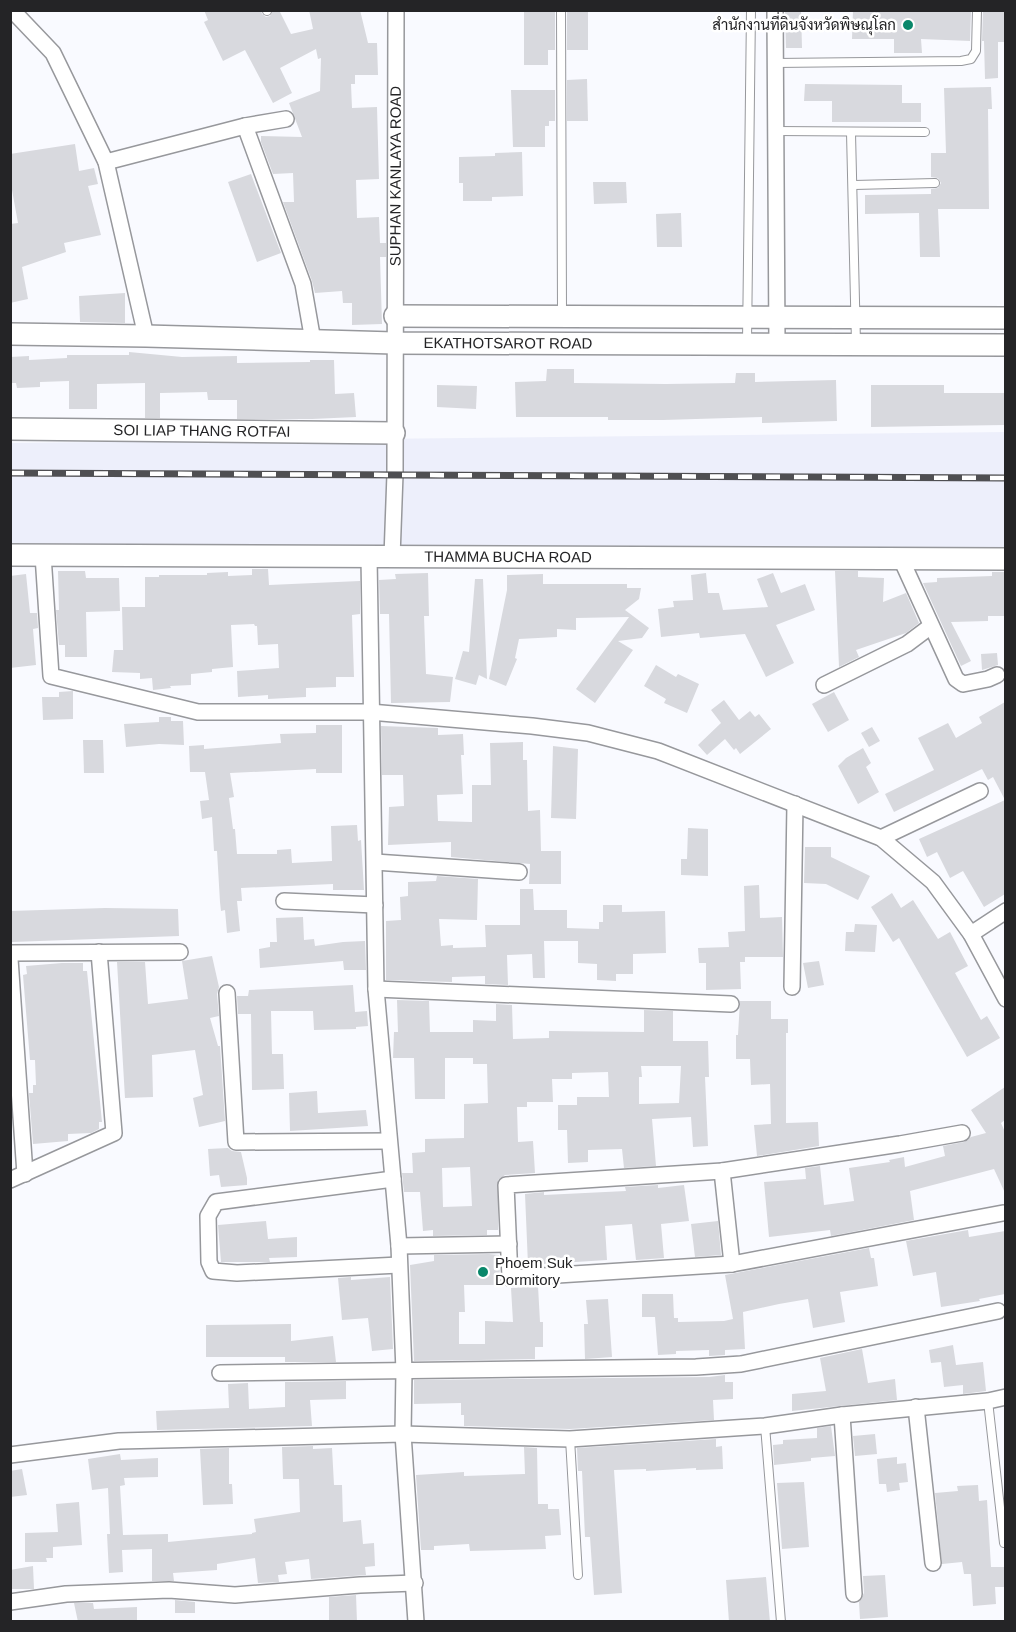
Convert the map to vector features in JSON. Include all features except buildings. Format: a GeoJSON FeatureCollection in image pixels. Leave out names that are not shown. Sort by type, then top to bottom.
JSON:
{"type":"FeatureCollection","features":[{"type":"Feature","properties":{"kind":"main road"},"geometry":{"type":"LineString","coordinates":[[395,316],[1005,318]]}},
{"type":"Feature","properties":{"kind":"main road","name":"EKATHOTSAROT ROAD"},"geometry":{"type":"LineString","coordinates":[[10,334],[394,343],[1005,345]]}},
{"type":"Feature","properties":{"kind":"main road","name":"SOI LIAP THANG ROTFAI"},"geometry":{"type":"LineString","coordinates":[[10,429],[394,433]]}},
{"type":"Feature","properties":{"kind":"main road","name":"THAMMA BUCHA ROAD"},"geometry":{"type":"LineString","coordinates":[[10,555],[1005,559]]}},
{"type":"Feature","properties":{"kind":"street"},"geometry":{"type":"LineString","coordinates":[[12,10],[53,53],[106,162],[146,336]]}},
{"type":"Feature","properties":{"kind":"street","name":"SUPHAN KANLAYA ROAD"},"geometry":{"type":"LineString","coordinates":[[392,557],[396,10]]}},
{"type":"Feature","properties":{"kind":"street"},"geometry":{"type":"LineString","coordinates":[[775,10],[777,345]]}},
{"type":"Feature","properties":{"kind":"street"},"geometry":{"type":"LineString","coordinates":[[106,162],[245,126],[286,119]]}},
{"type":"Feature","properties":{"kind":"street"},"geometry":{"type":"LineString","coordinates":[[245,126],[303,284],[313,340]]}},
{"type":"Feature","properties":{"kind":"street"},"geometry":{"type":"LineString","coordinates":[[43,555],[51,676],[198,712],[370,712],[588,733],[658,751],[881,838],[933,882],[971,934],[1005,999]]}},
{"type":"Feature","properties":{"kind":"street"},"geometry":{"type":"LineString","coordinates":[[369,557],[376,989],[399,1246],[404,1371],[403,1434],[416,1622]]}},
{"type":"Feature","properties":{"kind":"street"},"geometry":{"type":"LineString","coordinates":[[901,559],[956,680],[959,683],[988,679],[997,675]]}},
{"type":"Feature","properties":{"kind":"street"},"geometry":{"type":"LineString","coordinates":[[825,685],[907,644],[931,626]]}},
{"type":"Feature","properties":{"kind":"street"},"geometry":{"type":"LineString","coordinates":[[881,838],[980,792]]}},
{"type":"Feature","properties":{"kind":"street"},"geometry":{"type":"LineString","coordinates":[[792,987],[795,804]]}},
{"type":"Feature","properties":{"kind":"street"},"geometry":{"type":"LineString","coordinates":[[375,862],[519,872]]}},
{"type":"Feature","properties":{"kind":"street"},"geometry":{"type":"LineString","coordinates":[[284,901],[375,905]]}},
{"type":"Feature","properties":{"kind":"street"},"geometry":{"type":"LineString","coordinates":[[971,934],[1005,911]]}},
{"type":"Feature","properties":{"kind":"street"},"geometry":{"type":"LineString","coordinates":[[10,952],[180,952]]}},
{"type":"Feature","properties":{"kind":"street"},"geometry":{"type":"LineString","coordinates":[[10,1180],[114,1133],[99,952]]}},
{"type":"Feature","properties":{"kind":"street"},"geometry":{"type":"LineString","coordinates":[[10,959],[25,1174]]}},
{"type":"Feature","properties":{"kind":"street"},"geometry":{"type":"LineString","coordinates":[[376,989],[731,1004]]}},
{"type":"Feature","properties":{"kind":"street"},"geometry":{"type":"LineString","coordinates":[[227,993],[236,1142],[389,1141]]}},
{"type":"Feature","properties":{"kind":"street"},"geometry":{"type":"LineString","coordinates":[[962,1133],[722,1171],[506,1185],[510,1278],[732,1264],[1003,1213]]}},
{"type":"Feature","properties":{"kind":"street"},"geometry":{"type":"LineString","coordinates":[[722,1171],[732,1264]]}},
{"type":"Feature","properties":{"kind":"street"},"geometry":{"type":"LineString","coordinates":[[393,1179],[216,1202],[208,1216],[209,1262],[213,1271],[237,1273],[399,1265]]}},
{"type":"Feature","properties":{"kind":"street"},"geometry":{"type":"LineString","coordinates":[[399,1246],[509,1244]]}},
{"type":"Feature","properties":{"kind":"street"},"geometry":{"type":"LineString","coordinates":[[220,1373],[696,1367],[741,1364],[998,1311]]}},
{"type":"Feature","properties":{"kind":"street"},"geometry":{"type":"LineString","coordinates":[[10,1455],[119,1441],[403,1434],[570,1438],[765,1426],[842,1415],[988,1401],[1005,1397]]}},
{"type":"Feature","properties":{"kind":"street"},"geometry":{"type":"LineString","coordinates":[[916,1407],[933,1563]]}},
{"type":"Feature","properties":{"kind":"street"},"geometry":{"type":"LineString","coordinates":[[842,1415],[854,1594]]}},
{"type":"Feature","properties":{"kind":"street"},"geometry":{"type":"LineString","coordinates":[[10,1602],[66,1594],[169,1590],[235,1595],[415,1583]]}},
{"type":"Feature","properties":{"kind":"lane"},"geometry":{"type":"LineString","coordinates":[[561,10],[562,316]]}},
{"type":"Feature","properties":{"kind":"lane"},"geometry":{"type":"LineString","coordinates":[[747,344],[751,10]]}},
{"type":"Feature","properties":{"kind":"lane"},"geometry":{"type":"LineString","coordinates":[[775,63],[971,59],[976,51],[977,10]]}},
{"type":"Feature","properties":{"kind":"lane"},"geometry":{"type":"LineString","coordinates":[[776,131],[925,132]]}},
{"type":"Feature","properties":{"kind":"lane"},"geometry":{"type":"LineString","coordinates":[[851,133],[856,345]]}},
{"type":"Feature","properties":{"kind":"lane"},"geometry":{"type":"LineString","coordinates":[[854,185],[935,183]]}},
{"type":"Feature","properties":{"kind":"lane"},"geometry":{"type":"LineString","coordinates":[[988,1401],[1004,1543]]}},
{"type":"Feature","properties":{"kind":"lane"},"geometry":{"type":"LineString","coordinates":[[765,1426],[781,1622]]}},
{"type":"Feature","properties":{"kind":"lane"},"geometry":{"type":"LineString","coordinates":[[570,1438],[578,1575]]}},
{"type":"Feature","properties":{"kind":"shaded area"},"geometry":{"type":"Polygon","coordinates":[[[1005,432],[1005,550],[11,545],[11,443],[1005,432]]]}},
{"type":"Feature","properties":{"kind":"railway"},"geometry":{"type":"LineString","coordinates":[[10,473],[1006,478]]}},
{"type":"Feature","properties":{"kind":"place","name":"สำนักงานที่ดินจังหวัดพิษณุโลก"},"geometry":{"type":"Point","coordinates":[908,25]}},
{"type":"Feature","properties":{"kind":"place","name":"Phoem Suk Dormitory"},"geometry":{"type":"Point","coordinates":[483,1272]}}]}
